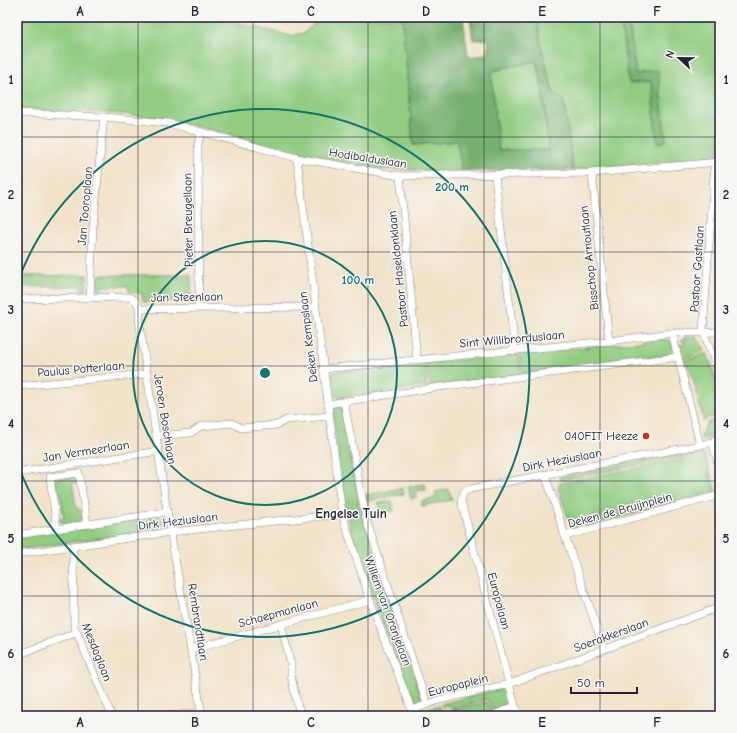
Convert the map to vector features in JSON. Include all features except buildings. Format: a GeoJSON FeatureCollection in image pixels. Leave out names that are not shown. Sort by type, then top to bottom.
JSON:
{"type":"FeatureCollection","features":[{"type":"Feature","properties":{"kind":"street","name":"Hodibalduslaan"},"geometry":{"type":"LineString","coordinates":[[17,113],[104,117],[168,123],[297,158],[400,176],[495,176],[592,173],[718,162]]}},
{"type":"Feature","properties":{"kind":"street","name":"Jan Tooroplaan"},"geometry":{"type":"LineString","coordinates":[[90,298],[93,227],[104,117]]}},
{"type":"Feature","properties":{"kind":"street","name":"Pieter Breugellaan"},"geometry":{"type":"LineString","coordinates":[[199,307],[198,144],[201,132]]}},
{"type":"Feature","properties":{"kind":"street","name":"Deken Kempslaan"},"geometry":{"type":"LineString","coordinates":[[297,158],[342,514]]}},
{"type":"Feature","properties":{"kind":"street","name":"Pastoor Gastlaan"},"geometry":{"type":"LineString","coordinates":[[718,162],[703,331],[720,375]]}},
{"type":"Feature","properties":{"kind":"street","name":"Bisschop Arnoutlaan"},"geometry":{"type":"LineString","coordinates":[[592,173],[609,341]]}},
{"type":"Feature","properties":{"kind":"street","name":"Pastoor Haseldonklaan"},"geometry":{"type":"LineString","coordinates":[[400,176],[417,359]]}},
{"type":"Feature","properties":{"kind":"street"},"geometry":{"type":"LineString","coordinates":[[495,176],[515,351]]}},
{"type":"Feature","properties":{"kind":"street","name":"Jan Steenlaan"},"geometry":{"type":"LineString","coordinates":[[17,299],[130,297],[136,301],[140,309],[199,307],[315,307]]}},
{"type":"Feature","properties":{"kind":"street","name":"Jeroen Boschlaan"},"geometry":{"type":"LineString","coordinates":[[140,309],[139,320],[171,532]]}},
{"type":"Feature","properties":{"kind":"street","name":"Sint Willibrorduslaan"},"geometry":{"type":"LineString","coordinates":[[323,369],[515,351],[672,333],[703,331],[720,332]]}},
{"type":"Feature","properties":{"kind":"street"},"geometry":{"type":"LineString","coordinates":[[672,333],[700,445]]}},
{"type":"Feature","properties":{"kind":"street"},"geometry":{"type":"LineString","coordinates":[[328,404],[678,358]]}},
{"type":"Feature","properties":{"kind":"street","name":"Paulus Potterlaan"},"geometry":{"type":"LineString","coordinates":[[17,386],[147,374]]}},
{"type":"Feature","properties":{"kind":"street","name":"Willem van Oranjelaan"},"geometry":{"type":"LineString","coordinates":[[344,401],[362,504],[426,704]]}},
{"type":"Feature","properties":{"kind":"street"},"geometry":{"type":"LineString","coordinates":[[157,436],[192,433],[201,426],[232,423],[241,428],[277,425],[286,420],[329,416]]}},
{"type":"Feature","properties":{"kind":"street"},"geometry":{"type":"LineString","coordinates":[[720,436],[712,442],[720,470]]}},
{"type":"Feature","properties":{"kind":"street","name":"Dirk Heziuslaan"},"geometry":{"type":"LineString","coordinates":[[464,492],[470,489],[712,442]]}},
{"type":"Feature","properties":{"kind":"street","name":"Jan Vermeerlaan"},"geometry":{"type":"LineString","coordinates":[[17,473],[159,451]]}},
{"type":"Feature","properties":{"kind":"street"},"geometry":{"type":"LineString","coordinates":[[57,529],[50,477],[79,473],[86,524]]}},
{"type":"Feature","properties":{"kind":"street","name":"Deken de Bruijnplein"},"geometry":{"type":"LineString","coordinates":[[545,474],[566,536],[720,494]]}},
{"type":"Feature","properties":{"kind":"street","name":"Europalaan"},"geometry":{"type":"LineString","coordinates":[[464,492],[461,501],[515,706],[520,716]]}},
{"type":"Feature","properties":{"kind":"street","name":"Dirk Heziuslaan"},"geometry":{"type":"LineString","coordinates":[[17,534],[167,512]]}},
{"type":"Feature","properties":{"kind":"street","name":"Willem van Oranjelaan"},"geometry":{"type":"LineString","coordinates":[[342,514],[370,600],[413,713]]}},
{"type":"Feature","properties":{"kind":"street","name":"Dirk Heziuslaan"},"geometry":{"type":"LineString","coordinates":[[17,554],[171,532],[342,514]]}},
{"type":"Feature","properties":{"kind":"street","name":"Rembrandtlaan"},"geometry":{"type":"LineString","coordinates":[[171,532],[202,715]]}},
{"type":"Feature","properties":{"kind":"street"},"geometry":{"type":"LineString","coordinates":[[566,536],[604,650]]}},
{"type":"Feature","properties":{"kind":"street","name":"Mesdaglaan"},"geometry":{"type":"LineString","coordinates":[[73,546],[73,617],[76,633],[112,716]]}},
{"type":"Feature","properties":{"kind":"street","name":"Schaepmanlaan"},"geometry":{"type":"LineString","coordinates":[[191,649],[370,600]]}},
{"type":"Feature","properties":{"kind":"street","name":"Soerakkerslaan"},"geometry":{"type":"LineString","coordinates":[[509,684],[720,607]]}},
{"type":"Feature","properties":{"kind":"street"},"geometry":{"type":"LineString","coordinates":[[281,624],[291,665],[291,676],[298,707],[303,716]]}},
{"type":"Feature","properties":{"kind":"street"},"geometry":{"type":"LineString","coordinates":[[17,655],[76,633]]}},
{"type":"Feature","properties":{"kind":"street","name":"Europaplein"},"geometry":{"type":"LineString","coordinates":[[413,713],[426,704],[509,684]]}},
{"type":"Feature","properties":{"kind":"street"},"geometry":{"type":"LineString","coordinates":[[497,715],[515,706]]}},
{"type":"Feature","properties":{"kind":"street"},"geometry":{"type":"LineString","coordinates":[[166,716],[202,715]]}},
{"type":"Feature","properties":{"kind":"green space"},"geometry":{"type":"Polygon","coordinates":[[[17,17],[216,17],[291,36],[304,33],[322,17],[402,17],[413,145],[457,141],[462,171],[374,169],[300,152],[294,154],[216,131],[172,121],[134,115],[17,109],[17,17]]]}},
{"type":"Feature","properties":{"kind":"green space"},"geometry":{"type":"Polygon","coordinates":[[[402,17],[463,17],[468,56],[477,56],[486,54],[489,43],[486,39],[473,40],[470,17],[537,17],[541,45],[553,92],[564,100],[573,170],[462,171],[457,141],[413,145],[402,17]],[[535,61],[496,70],[491,73],[499,150],[549,150],[540,74],[535,61]]]}},
{"type":"Feature","properties":{"kind":"green space"},"geometry":{"type":"Polygon","coordinates":[[[537,17],[620,17],[629,83],[651,82],[657,143],[666,141],[658,70],[636,74],[628,17],[720,17],[720,156],[603,169],[573,170],[564,100],[553,92],[541,45],[537,17]]]}},
{"type":"Feature","properties":{"kind":"green space"},"geometry":{"type":"Polygon","coordinates":[[[620,17],[628,17],[636,74],[658,70],[666,141],[657,143],[651,82],[629,83],[620,17]]]}},
{"type":"Feature","properties":{"kind":"green space"},"geometry":{"type":"Polygon","coordinates":[[[535,61],[540,74],[549,150],[499,150],[491,73],[496,70],[535,61]]]}},
{"type":"Feature","properties":{"kind":"green space"},"geometry":{"type":"Polygon","coordinates":[[[87,275],[86,290],[81,294],[81,286],[17,287],[17,276],[87,275]]]}},
{"type":"Feature","properties":{"kind":"green space"},"geometry":{"type":"Polygon","coordinates":[[[98,275],[191,275],[192,300],[144,302],[141,293],[129,292],[128,286],[103,286],[101,291],[97,288],[98,275]]]}},
{"type":"Feature","properties":{"kind":"green space"},"geometry":{"type":"Polygon","coordinates":[[[696,336],[695,338],[700,341],[704,351],[681,360],[679,344],[684,345],[685,342],[681,340],[687,337],[696,336]]]}},
{"type":"Feature","properties":{"kind":"green space"},"geometry":{"type":"Polygon","coordinates":[[[665,339],[671,341],[673,350],[668,355],[523,374],[520,354],[665,339]]]}},
{"type":"Feature","properties":{"kind":"green space"},"geometry":{"type":"Polygon","coordinates":[[[707,353],[720,391],[720,394],[717,395],[718,399],[720,399],[720,414],[706,419],[704,422],[690,368],[682,362],[707,353]]]}},
{"type":"Feature","properties":{"kind":"green space"},"geometry":{"type":"Polygon","coordinates":[[[518,354],[521,374],[430,386],[427,363],[518,354]]]}},
{"type":"Feature","properties":{"kind":"green space"},"geometry":{"type":"Polygon","coordinates":[[[425,363],[427,386],[339,398],[331,394],[329,379],[335,372],[425,363]]]}},
{"type":"Feature","properties":{"kind":"green space"},"geometry":{"type":"Polygon","coordinates":[[[339,405],[341,407],[360,508],[422,700],[418,704],[414,701],[373,597],[349,521],[345,504],[332,408],[339,405]]]}},
{"type":"Feature","properties":{"kind":"green space"},"geometry":{"type":"Polygon","coordinates":[[[720,418],[720,431],[711,437],[702,440],[701,435],[708,422],[720,418]]]}},
{"type":"Feature","properties":{"kind":"green space"},"geometry":{"type":"Polygon","coordinates":[[[702,449],[703,453],[560,480],[559,476],[702,449]]]}},
{"type":"Feature","properties":{"kind":"green space"},"geometry":{"type":"Polygon","coordinates":[[[705,455],[716,492],[572,530],[558,487],[560,483],[705,455]]]}},
{"type":"Feature","properties":{"kind":"green space"},"geometry":{"type":"Polygon","coordinates":[[[72,476],[76,479],[78,484],[72,482],[76,507],[83,512],[82,518],[78,522],[65,524],[58,520],[58,517],[64,519],[60,492],[53,485],[56,479],[72,476]]]}},
{"type":"Feature","properties":{"kind":"green space"},"geometry":{"type":"Polygon","coordinates":[[[425,484],[426,490],[416,491],[416,497],[411,499],[408,487],[425,484]]]}},
{"type":"Feature","properties":{"kind":"green space"},"geometry":{"type":"Polygon","coordinates":[[[403,488],[404,494],[367,501],[366,495],[403,488]]]}},
{"type":"Feature","properties":{"kind":"green space"},"geometry":{"type":"Polygon","coordinates":[[[449,489],[452,500],[422,506],[422,501],[436,498],[435,492],[449,489]]]}},
{"type":"Feature","properties":{"kind":"green space"},"geometry":{"type":"Polygon","coordinates":[[[392,501],[394,511],[381,514],[379,512],[378,503],[392,501]]]}},
{"type":"Feature","properties":{"kind":"green space"},"geometry":{"type":"Polygon","coordinates":[[[159,516],[164,524],[158,530],[17,550],[17,537],[159,516]]]}},
{"type":"Feature","properties":{"kind":"green space"},"geometry":{"type":"Polygon","coordinates":[[[500,689],[507,691],[509,701],[493,710],[487,699],[452,709],[451,706],[443,708],[441,704],[500,689]]]}},
{"type":"Feature","properties":{"kind":"green space"},"geometry":{"type":"Polygon","coordinates":[[[486,702],[492,711],[482,716],[421,716],[425,709],[439,705],[442,713],[486,702]]]}},
{"type":"Feature","properties":{"kind":"place","name":"040FIT Heeze"},"geometry":{"type":"Point","coordinates":[646,436]}},
{"type":"Feature","properties":{"kind":"district","name":"Engelse Tuin"},"geometry":{"type":"Point","coordinates":[351,513]}}]}
